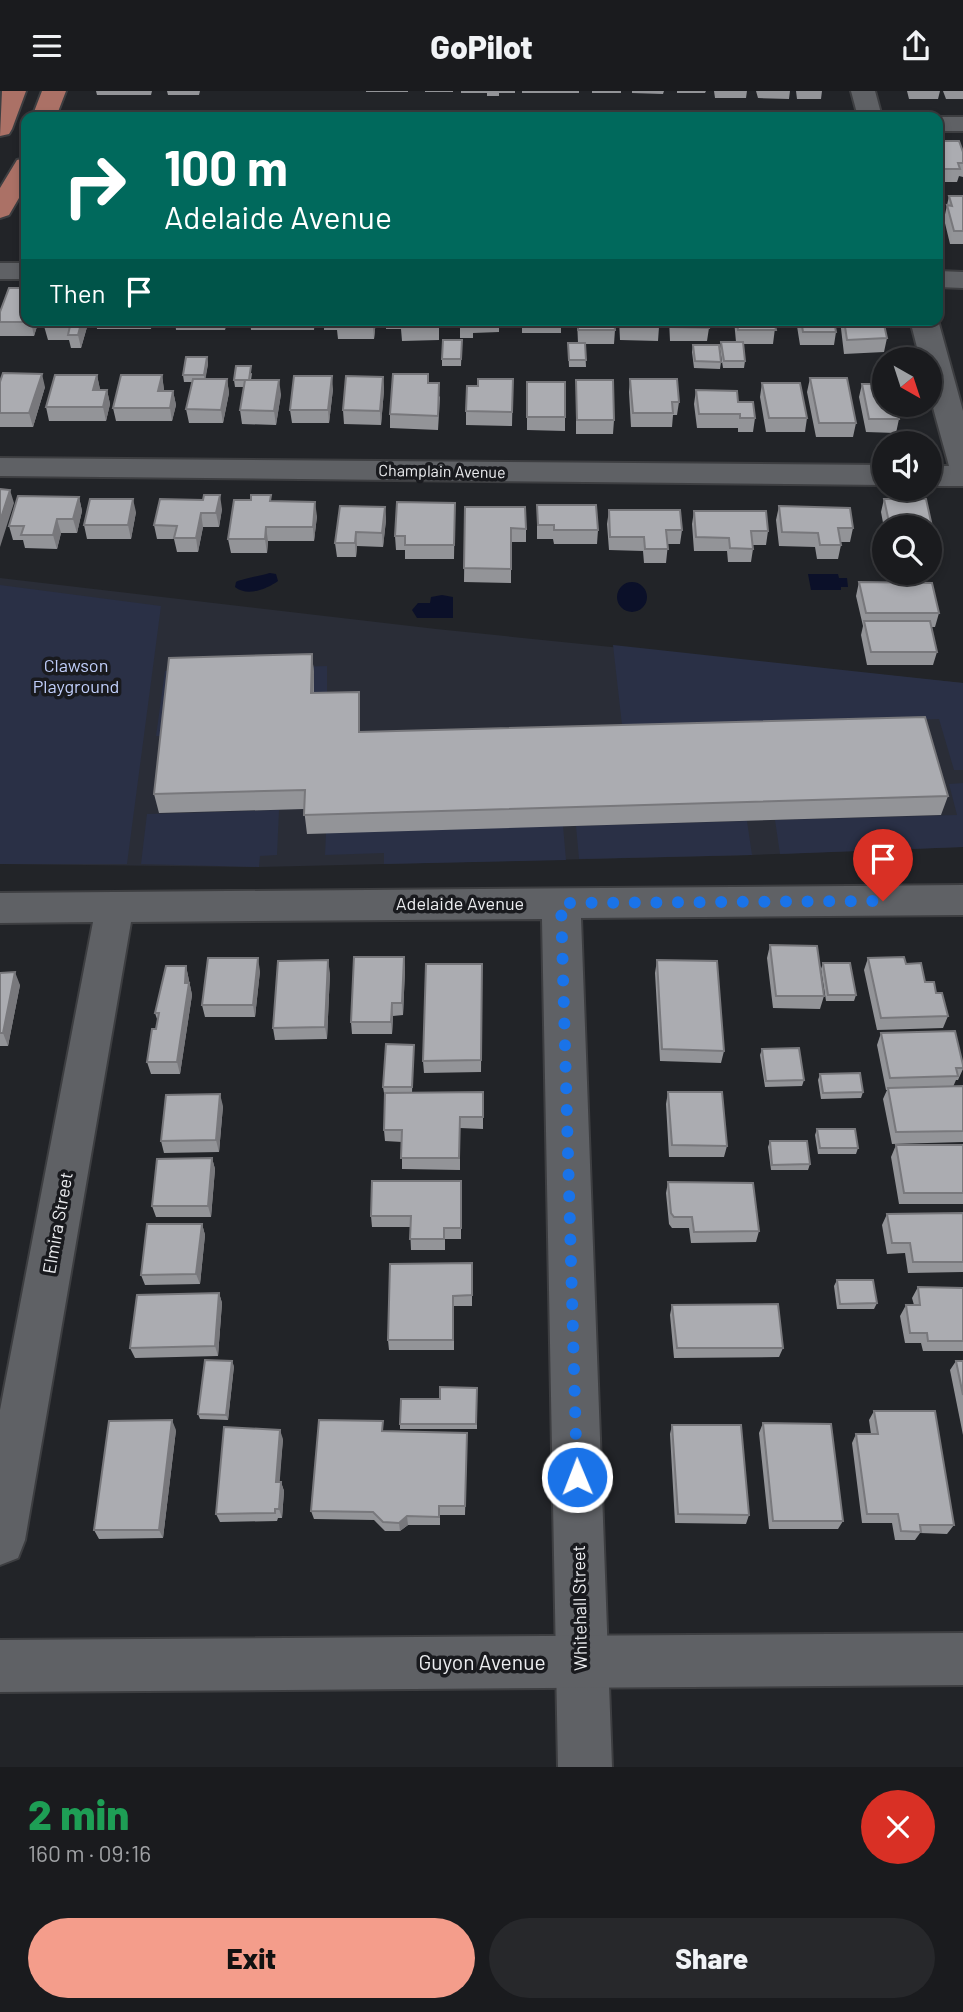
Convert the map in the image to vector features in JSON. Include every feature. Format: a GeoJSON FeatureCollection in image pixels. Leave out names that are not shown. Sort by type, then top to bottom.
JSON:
{"type":"FeatureCollection","features":[{"type":"Feature","properties":{"kind":"main road"},"geometry":{"type":"LineString","coordinates":[[1,122],[14,91]]}},
{"type":"Feature","properties":{"kind":"main road"},"geometry":{"type":"LineString","coordinates":[[46,112],[54,91]]}},
{"type":"Feature","properties":{"kind":"main road"},"geometry":{"type":"LineString","coordinates":[[0,210],[21,174]]}},
{"type":"Feature","properties":{"kind":"street"},"geometry":{"type":"LineString","coordinates":[[863,91],[869,112]]}},
{"type":"Feature","properties":{"kind":"street"},"geometry":{"type":"LineString","coordinates":[[943,124],[963,124]]}},
{"type":"Feature","properties":{"kind":"street"},"geometry":{"type":"LineString","coordinates":[[0,271],[21,271]]}},
{"type":"Feature","properties":{"kind":"street"},"geometry":{"type":"LineString","coordinates":[[943,279],[963,280]]}},
{"type":"Feature","properties":{"kind":"street"},"geometry":{"type":"LineString","coordinates":[[926,326],[963,465]]}},
{"type":"Feature","properties":{"kind":"street","name":"Champlain Avenue"},"geometry":{"type":"LineString","coordinates":[[0,467],[872,475]]}},
{"type":"Feature","properties":{"kind":"street"},"geometry":{"type":"LineString","coordinates":[[942,476],[963,476]]}},
{"type":"Feature","properties":{"kind":"street","name":"Adelaide Avenue"},"geometry":{"type":"LineString","coordinates":[[0,908],[963,900]]}},
{"type":"Feature","properties":{"kind":"street","name":"Whitehall Street"},"geometry":{"type":"LineString","coordinates":[[561,903],[585,1767]]}},
{"type":"Feature","properties":{"kind":"street","name":"Elmira Street"},"geometry":{"type":"LineString","coordinates":[[0,1540],[115,907]]}},
{"type":"Feature","properties":{"kind":"street","name":"Guyon Avenue"},"geometry":{"type":"LineString","coordinates":[[0,1666],[963,1659]]}},
{"type":"Feature","properties":{"kind":"shaded area"},"geometry":{"type":"Polygon","coordinates":[[[270,573],[276,574],[278,581],[263,589],[251,592],[235,587],[236,582],[270,573]]]}},
{"type":"Feature","properties":{"kind":"shaded area"},"geometry":{"type":"Polygon","coordinates":[[[808,574],[838,574],[839,578],[847,578],[848,587],[841,587],[841,590],[811,590],[808,574]]]}},
{"type":"Feature","properties":{"kind":"shaded area"},"geometry":{"type":"Polygon","coordinates":[[[0,578],[436,629],[963,683],[963,847],[259,867],[0,864],[0,578]]]}},
{"type":"Feature","properties":{"kind":"shaded area"},"geometry":{"type":"Polygon","coordinates":[[[632,582],[643,586],[647,597],[643,608],[632,612],[621,608],[617,597],[621,586],[632,582]]]}},
{"type":"Feature","properties":{"kind":"shaded area"},"geometry":{"type":"Polygon","coordinates":[[[431,597],[453,597],[453,618],[417,618],[412,610],[418,603],[430,603],[431,597]]]}},
{"type":"Feature","properties":{"kind":"green space","name":"Clawson Playground"},"geometry":{"type":"Polygon","coordinates":[[[0,585],[161,606],[127,864],[0,864],[0,585]]]}},
{"type":"Feature","properties":{"kind":"green space"},"geometry":{"type":"Polygon","coordinates":[[[613,645],[963,683],[963,770],[954,770],[939,719],[763,725],[622,725],[613,645]]]}},
{"type":"Feature","properties":{"kind":"green space"},"geometry":{"type":"Polygon","coordinates":[[[327,666],[327,702],[313,703],[314,674],[167,736],[156,736],[165,671],[327,666]]]}},
{"type":"Feature","properties":{"kind":"green space"},"geometry":{"type":"Polygon","coordinates":[[[963,783],[963,847],[780,854],[775,820],[957,815],[949,784],[963,783]]]}},
{"type":"Feature","properties":{"kind":"green space"},"geometry":{"type":"Polygon","coordinates":[[[279,810],[277,855],[260,856],[259,867],[141,864],[147,814],[279,810]]]}},
{"type":"Feature","properties":{"kind":"green space"},"geometry":{"type":"Polygon","coordinates":[[[747,821],[752,855],[579,859],[576,826],[747,821]]]}},
{"type":"Feature","properties":{"kind":"green space"},"geometry":{"type":"Polygon","coordinates":[[[563,826],[566,860],[384,864],[384,853],[325,855],[326,833],[563,826]]]}},
{"type":"Feature","properties":{"kind":"building"},"geometry":{"type":"Polygon","coordinates":[[[943,141],[959,141],[963,152],[963,163],[958,163],[960,169],[943,169],[943,141]]]}},
{"type":"Feature","properties":{"kind":"building"},"geometry":{"type":"Polygon","coordinates":[[[949,196],[963,196],[963,231],[954,231],[947,205],[952,206],[949,196]]]}},
{"type":"Feature","properties":{"kind":"building"},"geometry":{"type":"Polygon","coordinates":[[[9,288],[21,288],[21,322],[0,322],[0,312],[9,288]]]}},
{"type":"Feature","properties":{"kind":"building"},"geometry":{"type":"Polygon","coordinates":[[[70,326],[80,326],[78,335],[68,335],[70,326]]]}},
{"type":"Feature","properties":{"kind":"building"},"geometry":{"type":"Polygon","coordinates":[[[401,326],[439,326],[439,327],[401,326]]]}},
{"type":"Feature","properties":{"kind":"building"},"geometry":{"type":"Polygon","coordinates":[[[578,326],[615,326],[615,330],[578,330],[578,326]]]}},
{"type":"Feature","properties":{"kind":"building"},"geometry":{"type":"Polygon","coordinates":[[[659,326],[659,327],[621,327],[659,326]]]}},
{"type":"Feature","properties":{"kind":"building"},"geometry":{"type":"Polygon","coordinates":[[[709,326],[709,328],[672,327],[709,326]]]}},
{"type":"Feature","properties":{"kind":"building"},"geometry":{"type":"Polygon","coordinates":[[[738,326],[775,326],[776,330],[738,330],[738,326]]]}},
{"type":"Feature","properties":{"kind":"building"},"geometry":{"type":"Polygon","coordinates":[[[802,326],[835,326],[836,332],[803,332],[802,326]]]}},
{"type":"Feature","properties":{"kind":"building"},"geometry":{"type":"Polygon","coordinates":[[[845,326],[884,326],[887,338],[847,340],[845,326]]]}},
{"type":"Feature","properties":{"kind":"building"},"geometry":{"type":"Polygon","coordinates":[[[443,340],[462,340],[461,359],[442,359],[443,340]]]}},
{"type":"Feature","properties":{"kind":"building"},"geometry":{"type":"Polygon","coordinates":[[[721,342],[743,342],[745,361],[724,361],[721,342]]]}},
{"type":"Feature","properties":{"kind":"building"},"geometry":{"type":"Polygon","coordinates":[[[568,343],[585,343],[586,360],[569,360],[568,343]]]}},
{"type":"Feature","properties":{"kind":"building"},"geometry":{"type":"Polygon","coordinates":[[[693,345],[719,345],[721,362],[695,361],[693,345]]]}},
{"type":"Feature","properties":{"kind":"building"},"geometry":{"type":"Polygon","coordinates":[[[186,357],[207,357],[204,375],[183,375],[186,357]]]}},
{"type":"Feature","properties":{"kind":"building"},"geometry":{"type":"Polygon","coordinates":[[[236,366],[251,366],[249,380],[234,380],[236,366]]]}},
{"type":"Feature","properties":{"kind":"building"},"geometry":{"type":"Polygon","coordinates":[[[3,373],[42,374],[29,413],[0,413],[0,382],[3,373]]]}},
{"type":"Feature","properties":{"kind":"building"},"geometry":{"type":"Polygon","coordinates":[[[393,374],[428,374],[428,383],[439,383],[438,416],[390,414],[393,374]]]}},
{"type":"Feature","properties":{"kind":"building"},"geometry":{"type":"Polygon","coordinates":[[[55,375],[97,375],[93,390],[107,390],[103,407],[46,407],[55,375]]]}},
{"type":"Feature","properties":{"kind":"building"},"geometry":{"type":"Polygon","coordinates":[[[121,375],[162,375],[158,391],[173,391],[170,408],[113,408],[121,375]]]}},
{"type":"Feature","properties":{"kind":"building"},"geometry":{"type":"Polygon","coordinates":[[[294,376],[332,376],[328,410],[290,410],[294,376]]]}},
{"type":"Feature","properties":{"kind":"building"},"geometry":{"type":"Polygon","coordinates":[[[346,376],[383,377],[380,411],[343,410],[346,376]]]}},
{"type":"Feature","properties":{"kind":"building"},"geometry":{"type":"Polygon","coordinates":[[[810,378],[847,378],[856,423],[819,423],[810,378]]]}},
{"type":"Feature","properties":{"kind":"building"},"geometry":{"type":"Polygon","coordinates":[[[193,379],[227,379],[221,410],[186,409],[193,379]]]}},
{"type":"Feature","properties":{"kind":"building"},"geometry":{"type":"Polygon","coordinates":[[[478,379],[513,379],[512,412],[466,411],[467,386],[478,386],[478,379]]]}},
{"type":"Feature","properties":{"kind":"building"},"geometry":{"type":"Polygon","coordinates":[[[630,379],[677,379],[679,402],[672,402],[673,413],[633,413],[630,379]]]}},
{"type":"Feature","properties":{"kind":"building"},"geometry":{"type":"Polygon","coordinates":[[[245,380],[279,380],[274,411],[240,410],[245,380]]]}},
{"type":"Feature","properties":{"kind":"building"},"geometry":{"type":"Polygon","coordinates":[[[576,380],[613,380],[614,420],[577,420],[576,380]]]}},
{"type":"Feature","properties":{"kind":"building"},"geometry":{"type":"Polygon","coordinates":[[[527,382],[565,382],[565,417],[527,417],[527,382]]]}},
{"type":"Feature","properties":{"kind":"building"},"geometry":{"type":"Polygon","coordinates":[[[762,383],[800,383],[807,418],[769,418],[762,383]]]}},
{"type":"Feature","properties":{"kind":"building"},"geometry":{"type":"Polygon","coordinates":[[[862,384],[872,384],[872,417],[899,419],[869,419],[862,384]]]}},
{"type":"Feature","properties":{"kind":"building"},"geometry":{"type":"Polygon","coordinates":[[[696,390],[737,391],[738,402],[753,402],[755,418],[740,418],[740,414],[699,414],[696,390]]]}},
{"type":"Feature","properties":{"kind":"building"},"geometry":{"type":"Polygon","coordinates":[[[0,489],[10,490],[0,521],[0,489]]]}},
{"type":"Feature","properties":{"kind":"building"},"geometry":{"type":"Polygon","coordinates":[[[204,495],[220,495],[216,513],[201,513],[196,538],[174,538],[177,526],[154,525],[160,499],[203,500],[204,495]]]}},
{"type":"Feature","properties":{"kind":"building"},"geometry":{"type":"Polygon","coordinates":[[[251,495],[271,495],[270,501],[315,502],[313,527],[266,527],[265,539],[228,539],[234,500],[251,500],[251,495]]]}},
{"type":"Feature","properties":{"kind":"building"},"geometry":{"type":"Polygon","coordinates":[[[18,496],[79,497],[73,519],[57,519],[53,535],[21,535],[24,526],[9,526],[18,496]]]}},
{"type":"Feature","properties":{"kind":"building"},"geometry":{"type":"Polygon","coordinates":[[[90,499],[133,499],[128,525],[84,525],[90,499]]]}},
{"type":"Feature","properties":{"kind":"building"},"geometry":{"type":"Polygon","coordinates":[[[884,501],[926,501],[930,515],[887,515],[884,501]]]}},
{"type":"Feature","properties":{"kind":"building"},"geometry":{"type":"Polygon","coordinates":[[[397,502],[455,503],[454,545],[405,545],[405,536],[395,536],[397,502]]]}},
{"type":"Feature","properties":{"kind":"building"},"geometry":{"type":"Polygon","coordinates":[[[537,505],[596,505],[598,530],[554,530],[554,525],[538,525],[537,505]]]}},
{"type":"Feature","properties":{"kind":"building"},"geometry":{"type":"Polygon","coordinates":[[[340,506],[385,507],[382,533],[356,532],[355,543],[335,543],[340,506]]]}},
{"type":"Feature","properties":{"kind":"building"},"geometry":{"type":"Polygon","coordinates":[[[779,506],[850,508],[853,528],[838,528],[841,545],[820,545],[818,533],[782,532],[779,506]]]}},
{"type":"Feature","properties":{"kind":"building"},"geometry":{"type":"Polygon","coordinates":[[[465,507],[525,507],[526,529],[511,528],[511,569],[464,568],[465,507]]]}},
{"type":"Feature","properties":{"kind":"building"},"geometry":{"type":"Polygon","coordinates":[[[609,510],[680,510],[682,530],[666,530],[668,549],[645,549],[644,537],[610,537],[609,510]]]}},
{"type":"Feature","properties":{"kind":"building"},"geometry":{"type":"Polygon","coordinates":[[[694,511],[766,511],[768,531],[751,531],[753,549],[730,548],[729,538],[696,537],[694,511]]]}},
{"type":"Feature","properties":{"kind":"building"},"geometry":{"type":"Polygon","coordinates":[[[859,582],[872,582],[872,585],[932,585],[939,613],[866,613],[859,582]]]}},
{"type":"Feature","properties":{"kind":"building"},"geometry":{"type":"Polygon","coordinates":[[[864,621],[930,621],[937,652],[871,652],[864,621]]]}},
{"type":"Feature","properties":{"kind":"building"},"geometry":{"type":"Polygon","coordinates":[[[312,654],[311,693],[359,692],[359,732],[925,717],[948,796],[304,815],[305,790],[154,794],[169,658],[312,654]]]}},
{"type":"Feature","properties":{"kind":"building"},"geometry":{"type":"Polygon","coordinates":[[[770,945],[817,946],[824,996],[776,996],[770,945]]]}},
{"type":"Feature","properties":{"kind":"building"},"geometry":{"type":"Polygon","coordinates":[[[354,957],[404,957],[402,1003],[392,1003],[391,1022],[351,1022],[354,957]]]}},
{"type":"Feature","properties":{"kind":"building"},"geometry":{"type":"Polygon","coordinates":[[[904,957],[906,964],[921,963],[925,982],[934,982],[936,993],[942,993],[948,1016],[881,1018],[868,958],[904,957]]]}},
{"type":"Feature","properties":{"kind":"building"},"geometry":{"type":"Polygon","coordinates":[[[208,958],[258,958],[253,1005],[202,1005],[208,958]]]}},
{"type":"Feature","properties":{"kind":"building"},"geometry":{"type":"Polygon","coordinates":[[[328,960],[325,1027],[273,1028],[278,961],[328,960]]]}},
{"type":"Feature","properties":{"kind":"building"},"geometry":{"type":"Polygon","coordinates":[[[657,960],[717,961],[724,1051],[662,1049],[657,960]]]}},
{"type":"Feature","properties":{"kind":"building"},"geometry":{"type":"Polygon","coordinates":[[[823,963],[850,963],[856,995],[828,995],[823,963]]]}},
{"type":"Feature","properties":{"kind":"building"},"geometry":{"type":"Polygon","coordinates":[[[426,964],[482,964],[481,1060],[423,1061],[426,964]]]}},
{"type":"Feature","properties":{"kind":"building"},"geometry":{"type":"Polygon","coordinates":[[[166,966],[186,966],[185,983],[189,983],[177,1062],[147,1062],[152,1029],[156,1029],[159,1013],[155,1013],[166,966]]]}},
{"type":"Feature","properties":{"kind":"building"},"geometry":{"type":"Polygon","coordinates":[[[15,972],[3,1033],[0,1033],[0,973],[15,972]]]}},
{"type":"Feature","properties":{"kind":"building"},"geometry":{"type":"Polygon","coordinates":[[[955,1031],[963,1065],[963,1068],[956,1068],[958,1076],[890,1078],[881,1033],[955,1031]]]}},
{"type":"Feature","properties":{"kind":"building"},"geometry":{"type":"Polygon","coordinates":[[[386,1044],[414,1045],[412,1087],[383,1087],[386,1044]]]}},
{"type":"Feature","properties":{"kind":"building"},"geometry":{"type":"Polygon","coordinates":[[[799,1048],[804,1080],[766,1081],[762,1049],[799,1048]]]}},
{"type":"Feature","properties":{"kind":"building"},"geometry":{"type":"Polygon","coordinates":[[[860,1073],[863,1092],[823,1093],[820,1074],[860,1073]]]}},
{"type":"Feature","properties":{"kind":"building"},"geometry":{"type":"Polygon","coordinates":[[[963,1086],[963,1131],[896,1132],[888,1088],[963,1086]]]}},
{"type":"Feature","properties":{"kind":"building"},"geometry":{"type":"Polygon","coordinates":[[[483,1092],[483,1117],[460,1117],[459,1158],[401,1158],[402,1130],[384,1130],[385,1093],[483,1092]]]}},
{"type":"Feature","properties":{"kind":"building"},"geometry":{"type":"Polygon","coordinates":[[[668,1092],[722,1092],[727,1146],[672,1145],[668,1092]]]}},
{"type":"Feature","properties":{"kind":"building"},"geometry":{"type":"Polygon","coordinates":[[[220,1094],[216,1140],[161,1141],[166,1095],[220,1094]]]}},
{"type":"Feature","properties":{"kind":"building"},"geometry":{"type":"Polygon","coordinates":[[[817,1129],[855,1129],[858,1148],[820,1148],[817,1129]]]}},
{"type":"Feature","properties":{"kind":"building"},"geometry":{"type":"Polygon","coordinates":[[[770,1141],[807,1141],[810,1164],[772,1165],[770,1141]]]}},
{"type":"Feature","properties":{"kind":"building"},"geometry":{"type":"Polygon","coordinates":[[[896,1145],[963,1145],[963,1193],[904,1193],[896,1145]]]}},
{"type":"Feature","properties":{"kind":"building"},"geometry":{"type":"Polygon","coordinates":[[[212,1158],[208,1206],[152,1206],[157,1159],[212,1158]]]}},
{"type":"Feature","properties":{"kind":"building"},"geometry":{"type":"Polygon","coordinates":[[[372,1181],[461,1181],[461,1228],[444,1228],[444,1239],[410,1239],[411,1216],[371,1216],[372,1181]]]}},
{"type":"Feature","properties":{"kind":"building"},"geometry":{"type":"Polygon","coordinates":[[[668,1182],[753,1183],[759,1231],[694,1232],[692,1217],[674,1217],[671,1213],[668,1182]]]}},
{"type":"Feature","properties":{"kind":"building"},"geometry":{"type":"Polygon","coordinates":[[[963,1213],[963,1262],[913,1262],[910,1243],[892,1243],[887,1214],[963,1213]]]}},
{"type":"Feature","properties":{"kind":"building"},"geometry":{"type":"Polygon","coordinates":[[[147,1224],[202,1224],[196,1274],[141,1275],[147,1224]]]}},
{"type":"Feature","properties":{"kind":"building"},"geometry":{"type":"Polygon","coordinates":[[[472,1263],[472,1295],[453,1296],[453,1340],[388,1340],[390,1264],[472,1263]]]}},
{"type":"Feature","properties":{"kind":"building"},"geometry":{"type":"Polygon","coordinates":[[[837,1280],[873,1280],[877,1303],[840,1304],[837,1280]]]}},
{"type":"Feature","properties":{"kind":"building"},"geometry":{"type":"Polygon","coordinates":[[[918,1287],[963,1288],[963,1341],[928,1341],[927,1333],[910,1333],[906,1305],[920,1305],[918,1287]]]}},
{"type":"Feature","properties":{"kind":"building"},"geometry":{"type":"Polygon","coordinates":[[[219,1293],[215,1346],[130,1348],[137,1295],[219,1293]]]}},
{"type":"Feature","properties":{"kind":"building"},"geometry":{"type":"Polygon","coordinates":[[[778,1304],[783,1348],[677,1348],[672,1305],[778,1304]]]}},
{"type":"Feature","properties":{"kind":"building"},"geometry":{"type":"Polygon","coordinates":[[[205,1360],[232,1361],[226,1415],[198,1414],[205,1360]]]}},
{"type":"Feature","properties":{"kind":"building"},"geometry":{"type":"Polygon","coordinates":[[[956,1361],[963,1361],[963,1395],[956,1361]]]}},
{"type":"Feature","properties":{"kind":"building"},"geometry":{"type":"Polygon","coordinates":[[[440,1387],[477,1388],[476,1424],[400,1424],[401,1399],[440,1399],[440,1387]]]}},
{"type":"Feature","properties":{"kind":"building"},"geometry":{"type":"Polygon","coordinates":[[[874,1411],[935,1411],[954,1525],[920,1525],[921,1532],[901,1531],[898,1514],[867,1514],[856,1434],[878,1434],[874,1411]]]}},
{"type":"Feature","properties":{"kind":"building"},"geometry":{"type":"Polygon","coordinates":[[[172,1420],[159,1530],[94,1530],[109,1421],[172,1420]]]}},
{"type":"Feature","properties":{"kind":"building"},"geometry":{"type":"Polygon","coordinates":[[[319,1420],[383,1421],[382,1431],[467,1433],[465,1506],[439,1506],[439,1517],[407,1516],[399,1523],[383,1522],[373,1512],[311,1511],[319,1420]]]}},
{"type":"Feature","properties":{"kind":"building"},"geometry":{"type":"Polygon","coordinates":[[[763,1423],[831,1424],[843,1521],[773,1521],[763,1423]]]}},
{"type":"Feature","properties":{"kind":"building"},"geometry":{"type":"Polygon","coordinates":[[[672,1425],[741,1425],[749,1515],[678,1514],[672,1425]]]}},
{"type":"Feature","properties":{"kind":"building"},"geometry":{"type":"Polygon","coordinates":[[[224,1427],[280,1430],[276,1482],[281,1482],[279,1509],[275,1509],[275,1513],[216,1514],[224,1427]]]}},
{"type":"Feature","properties":{"kind":"route"},"geometry":{"type":"LineString","coordinates":[[577,1477],[561,903],[883,901]]}}]}
